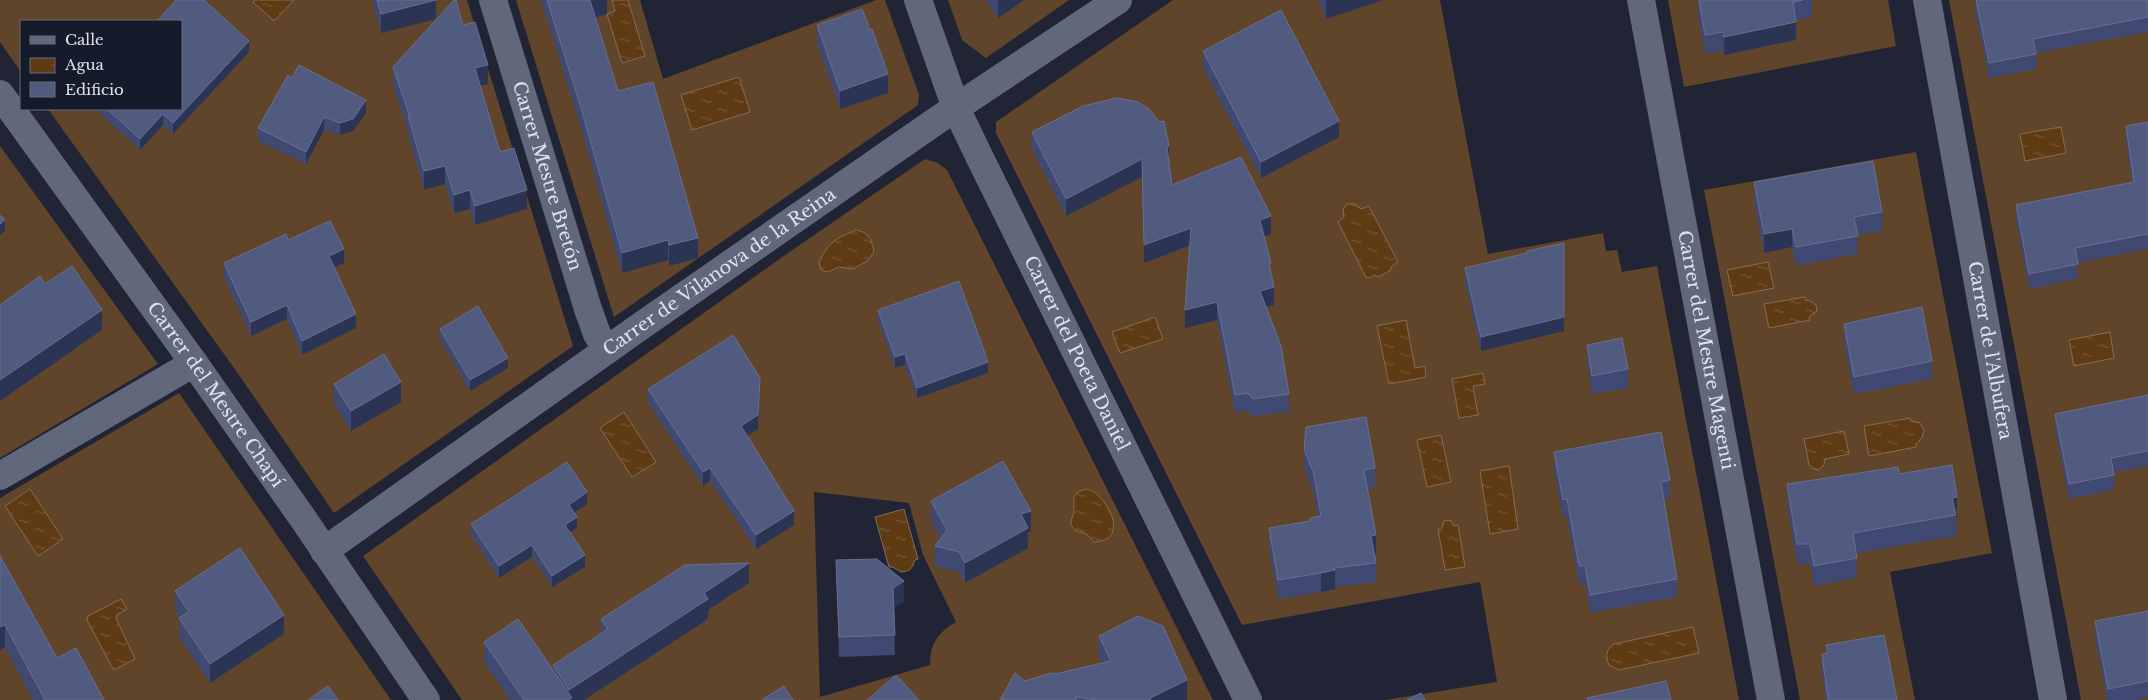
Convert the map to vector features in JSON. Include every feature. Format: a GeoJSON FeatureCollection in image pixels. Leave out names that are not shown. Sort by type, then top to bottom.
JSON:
{"type":"FeatureCollection","features":[{"type":"Feature","properties":{"kind":"street","name":"Carrer Mestre Bretón"},"geometry":{"type":"LineString","coordinates":[[493,0],[588,309],[597,334],[606,350]]}},
{"type":"Feature","properties":{"kind":"street","name":"Carrer del Poeta Daniel"},"geometry":{"type":"LineString","coordinates":[[918,0],[956,108],[1248,700]]}},
{"type":"Feature","properties":{"kind":"street","name":"Carrer de Vilanova de la Reina"},"geometry":{"type":"LineString","coordinates":[[324,550],[606,350],[956,108],[1118,0]]}},
{"type":"Feature","properties":{"kind":"street","name":"Carrer del Mestre Magenti"},"geometry":{"type":"LineString","coordinates":[[1641,0],[1771,700]]}},
{"type":"Feature","properties":{"kind":"street","name":"Carrer de l'Albufera"},"geometry":{"type":"LineString","coordinates":[[1927,0],[2053,700]]}},
{"type":"Feature","properties":{"kind":"street","name":"Carrer del Mestre Chapí"},"geometry":{"type":"LineString","coordinates":[[0,94],[194,363],[426,700]]}},
{"type":"Feature","properties":{"kind":"street"},"geometry":{"type":"LineString","coordinates":[[0,476],[194,363]]}},
{"type":"Feature","properties":{"kind":"shaded area"},"geometry":{"type":"Polygon","coordinates":[[[0,0],[467,0],[573,346],[334,513],[239,375],[49,110],[182,110],[182,20],[20,20],[20,71],[0,42],[0,0]]]}},
{"type":"Feature","properties":{"kind":"shaded area"},"geometry":{"type":"Polygon","coordinates":[[[516,0],[640,0],[663,79],[876,0],[885,0],[919,95],[918,105],[614,317],[516,0]]]}},
{"type":"Feature","properties":{"kind":"shaded area"},"geometry":{"type":"Polygon","coordinates":[[[948,0],[1069,0],[986,58],[962,40],[948,0]]]}},
{"type":"Feature","properties":{"kind":"shaded area"},"geometry":{"type":"Polygon","coordinates":[[[1173,0],[1440,0],[1488,254],[1603,233],[1606,251],[1617,250],[1622,272],[1657,266],[1739,700],[1385,700],[1497,682],[1480,582],[1242,625],[996,133],[996,122],[1173,0]]]}},
{"type":"Feature","properties":{"kind":"shaded area"},"geometry":{"type":"Polygon","coordinates":[[[1668,0],[1888,0],[1896,46],[1684,87],[1668,0]]]}},
{"type":"Feature","properties":{"kind":"shaded area"},"geometry":{"type":"Polygon","coordinates":[[[1949,0],[2148,0],[2148,700],[2081,700],[1949,0]]]}},
{"type":"Feature","properties":{"kind":"shaded area"},"geometry":{"type":"Polygon","coordinates":[[[0,146],[158,364],[0,458],[0,146]]]}},
{"type":"Feature","properties":{"kind":"shaded area"},"geometry":{"type":"Polygon","coordinates":[[[1916,152],[1992,553],[1890,572],[1915,700],[1800,700],[1704,190],[1916,152]]]}},
{"type":"Feature","properties":{"kind":"shaded area"},"geometry":{"type":"Polygon","coordinates":[[[925,159],[938,163],[947,170],[1213,700],[462,700],[363,556],[788,253],[925,159]],[[814,492],[820,697],[930,665],[933,645],[936,639],[944,630],[956,622],[923,555],[909,503],[814,492]]]}},
{"type":"Feature","properties":{"kind":"shaded area"},"geometry":{"type":"Polygon","coordinates":[[[179,393],[391,700],[0,700],[0,498],[179,393]]]}},
{"type":"Feature","properties":{"kind":"water"},"geometry":{"type":"Polygon","coordinates":[[[255,0],[294,0],[273,20],[253,2],[255,0]]]}},
{"type":"Feature","properties":{"kind":"water"},"geometry":{"type":"Polygon","coordinates":[[[612,0],[628,0],[645,56],[622,63],[607,14],[615,11],[612,0]]]}},
{"type":"Feature","properties":{"kind":"water"},"geometry":{"type":"Polygon","coordinates":[[[739,77],[750,112],[692,130],[681,95],[739,77]]]}},
{"type":"Feature","properties":{"kind":"water"},"geometry":{"type":"Polygon","coordinates":[[[2061,127],[2066,153],[2025,161],[2020,134],[2061,127]]]}},
{"type":"Feature","properties":{"kind":"water"},"geometry":{"type":"Polygon","coordinates":[[[1347,204],[1355,204],[1361,209],[1369,206],[1398,262],[1391,267],[1391,270],[1378,277],[1375,275],[1369,278],[1366,277],[1338,222],[1344,217],[1343,209],[1347,204]]]}},
{"type":"Feature","properties":{"kind":"water"},"geometry":{"type":"Polygon","coordinates":[[[856,230],[867,235],[872,244],[874,252],[867,261],[853,269],[839,267],[828,272],[821,270],[819,262],[826,249],[838,239],[856,230]]]}},
{"type":"Feature","properties":{"kind":"water"},"geometry":{"type":"Polygon","coordinates":[[[1768,262],[1774,288],[1733,296],[1727,270],[1768,262]]]}},
{"type":"Feature","properties":{"kind":"water"},"geometry":{"type":"Polygon","coordinates":[[[1805,297],[1805,300],[1811,301],[1816,305],[1817,311],[1809,317],[1810,320],[1769,328],[1764,304],[1805,297]]]}},
{"type":"Feature","properties":{"kind":"water"},"geometry":{"type":"Polygon","coordinates":[[[1155,317],[1163,339],[1120,353],[1112,332],[1155,317]]]}},
{"type":"Feature","properties":{"kind":"water"},"geometry":{"type":"Polygon","coordinates":[[[1406,320],[1415,368],[1425,366],[1426,377],[1389,384],[1377,326],[1406,320]]]}},
{"type":"Feature","properties":{"kind":"water"},"geometry":{"type":"Polygon","coordinates":[[[2110,332],[2114,358],[2074,366],[2069,340],[2110,332]]]}},
{"type":"Feature","properties":{"kind":"water"},"geometry":{"type":"Polygon","coordinates":[[[1483,373],[1485,384],[1473,386],[1478,415],[1459,418],[1452,379],[1483,373]]]}},
{"type":"Feature","properties":{"kind":"water"},"geometry":{"type":"Polygon","coordinates":[[[624,412],[656,462],[632,477],[600,428],[624,412]]]}},
{"type":"Feature","properties":{"kind":"water"},"geometry":{"type":"Polygon","coordinates":[[[1910,418],[1911,421],[1920,423],[1924,430],[1922,438],[1916,444],[1916,447],[1869,456],[1864,426],[1910,418]]]}},
{"type":"Feature","properties":{"kind":"water"},"geometry":{"type":"Polygon","coordinates":[[[1844,431],[1849,454],[1825,459],[1824,465],[1818,470],[1812,468],[1809,464],[1804,439],[1844,431]]]}},
{"type":"Feature","properties":{"kind":"water"},"geometry":{"type":"Polygon","coordinates":[[[1441,435],[1451,482],[1427,487],[1417,440],[1441,435]]]}},
{"type":"Feature","properties":{"kind":"water"},"geometry":{"type":"Polygon","coordinates":[[[1509,466],[1518,529],[1490,534],[1480,471],[1509,466]]]}},
{"type":"Feature","properties":{"kind":"water"},"geometry":{"type":"Polygon","coordinates":[[[30,489],[63,539],[38,556],[5,506],[30,489]]]}},
{"type":"Feature","properties":{"kind":"water"},"geometry":{"type":"Polygon","coordinates":[[[1086,489],[1101,498],[1112,516],[1114,525],[1112,534],[1106,540],[1094,542],[1087,535],[1076,531],[1072,526],[1074,497],[1078,492],[1086,489]]]}},
{"type":"Feature","properties":{"kind":"water"},"geometry":{"type":"Polygon","coordinates":[[[904,509],[918,559],[915,560],[910,569],[901,572],[893,567],[889,567],[875,517],[904,509]]]}},
{"type":"Feature","properties":{"kind":"water"},"geometry":{"type":"Polygon","coordinates":[[[1450,520],[1454,526],[1458,525],[1465,567],[1445,570],[1438,529],[1442,528],[1444,521],[1450,520]]]}},
{"type":"Feature","properties":{"kind":"water"},"geometry":{"type":"Polygon","coordinates":[[[121,599],[127,609],[117,615],[116,618],[135,659],[113,669],[87,620],[88,616],[121,599]]]}},
{"type":"Feature","properties":{"kind":"water"},"geometry":{"type":"Polygon","coordinates":[[[1693,627],[1699,653],[1619,670],[1609,665],[1607,653],[1614,644],[1693,627]]]}},
{"type":"Feature","properties":{"kind":"building"},"geometry":{"type":"Polygon","coordinates":[[[176,0],[204,0],[249,41],[173,123],[163,114],[140,139],[108,110],[182,110],[182,20],[158,20],[176,0]]]}},
{"type":"Feature","properties":{"kind":"building"},"geometry":{"type":"Polygon","coordinates":[[[377,0],[436,0],[381,14],[377,0]]]}},
{"type":"Feature","properties":{"kind":"building"},"geometry":{"type":"Polygon","coordinates":[[[456,0],[463,25],[475,22],[488,65],[475,68],[500,152],[514,148],[527,190],[475,206],[470,190],[454,195],[445,166],[424,171],[408,116],[410,117],[393,67],[456,0]]]}},
{"type":"Feature","properties":{"kind":"building"},"geometry":{"type":"Polygon","coordinates":[[[547,0],[590,0],[618,91],[653,82],[698,238],[669,245],[668,240],[622,253],[582,111],[547,0]]]}},
{"type":"Feature","properties":{"kind":"building"},"geometry":{"type":"Polygon","coordinates":[[[1699,0],[1803,0],[1793,2],[1796,22],[1724,37],[1723,32],[1705,35],[1699,0]]]}},
{"type":"Feature","properties":{"kind":"building"},"geometry":{"type":"Polygon","coordinates":[[[1976,0],[2148,0],[2148,17],[2033,39],[2036,54],[1989,63],[1976,0]]]}},
{"type":"Feature","properties":{"kind":"building"},"geometry":{"type":"Polygon","coordinates":[[[862,9],[870,30],[872,29],[888,74],[840,91],[817,25],[862,9]]]}},
{"type":"Feature","properties":{"kind":"building"},"geometry":{"type":"Polygon","coordinates":[[[1281,10],[1339,121],[1261,162],[1203,51],[1281,10]]]}},
{"type":"Feature","properties":{"kind":"building"},"geometry":{"type":"Polygon","coordinates":[[[299,65],[366,100],[353,119],[340,123],[324,117],[306,152],[258,128],[288,75],[292,78],[299,65]]]}},
{"type":"Feature","properties":{"kind":"building"},"geometry":{"type":"Polygon","coordinates":[[[1117,98],[1138,102],[1149,109],[1159,122],[1164,121],[1169,146],[1167,147],[1172,185],[1241,157],[1271,216],[1260,220],[1271,263],[1269,263],[1274,287],[1260,291],[1281,346],[1289,394],[1253,399],[1247,393],[1235,395],[1217,302],[1185,310],[1191,228],[1144,245],[1142,159],[1066,199],[1032,132],[1083,106],[1117,98]]]}},
{"type":"Feature","properties":{"kind":"building"},"geometry":{"type":"Polygon","coordinates":[[[2148,122],[2148,234],[2075,248],[2078,264],[2029,274],[2016,205],[2134,182],[2126,126],[2148,122]]]}},
{"type":"Feature","properties":{"kind":"building"},"geometry":{"type":"Polygon","coordinates":[[[1873,161],[1882,212],[1854,217],[1858,236],[1796,247],[1792,229],[1764,234],[1754,182],[1873,161]]]}},
{"type":"Feature","properties":{"kind":"building"},"geometry":{"type":"Polygon","coordinates":[[[0,215],[5,220],[0,224],[0,215]]]}},
{"type":"Feature","properties":{"kind":"building"},"geometry":{"type":"Polygon","coordinates":[[[330,221],[344,249],[329,256],[356,314],[302,341],[287,305],[251,322],[224,263],[286,234],[288,240],[330,221]]]}},
{"type":"Feature","properties":{"kind":"building"},"geometry":{"type":"Polygon","coordinates":[[[1564,243],[1564,317],[1481,337],[1465,268],[1564,243]]]}},
{"type":"Feature","properties":{"kind":"building"},"geometry":{"type":"Polygon","coordinates":[[[72,266],[102,310],[0,380],[0,305],[40,276],[45,284],[72,266]]]}},
{"type":"Feature","properties":{"kind":"building"},"geometry":{"type":"Polygon","coordinates":[[[959,281],[988,362],[917,388],[905,354],[895,357],[878,310],[959,281]]]}},
{"type":"Feature","properties":{"kind":"building"},"geometry":{"type":"Polygon","coordinates":[[[478,306],[508,358],[470,380],[440,329],[478,306]]]}},
{"type":"Feature","properties":{"kind":"building"},"geometry":{"type":"Polygon","coordinates":[[[1922,307],[1932,361],[1854,377],[1844,324],[1922,307]]]}},
{"type":"Feature","properties":{"kind":"building"},"geometry":{"type":"Polygon","coordinates":[[[733,335],[760,378],[758,415],[741,426],[794,511],[756,535],[710,468],[703,472],[648,389],[733,335]]]}},
{"type":"Feature","properties":{"kind":"building"},"geometry":{"type":"Polygon","coordinates":[[[1622,338],[1628,369],[1592,376],[1587,345],[1622,338]]]}},
{"type":"Feature","properties":{"kind":"building"},"geometry":{"type":"Polygon","coordinates":[[[384,354],[401,382],[351,411],[334,384],[384,354]]]}},
{"type":"Feature","properties":{"kind":"building"},"geometry":{"type":"Polygon","coordinates":[[[2148,395],[2148,451],[2111,458],[2114,475],[2069,484],[2055,414],[2148,395]]]}},
{"type":"Feature","properties":{"kind":"building"},"geometry":{"type":"Polygon","coordinates":[[[1366,417],[1375,468],[1364,470],[1376,535],[1371,536],[1376,563],[1334,568],[1335,570],[1278,580],[1269,528],[1310,521],[1310,518],[1321,516],[1314,475],[1304,449],[1306,427],[1366,417]]]}},
{"type":"Feature","properties":{"kind":"building"},"geometry":{"type":"Polygon","coordinates":[[[1661,432],[1670,480],[1661,482],[1677,579],[1590,595],[1585,566],[1579,566],[1567,499],[1563,500],[1554,452],[1661,432]]]}},
{"type":"Feature","properties":{"kind":"building"},"geometry":{"type":"Polygon","coordinates":[[[1003,461],[1031,511],[1021,514],[1028,528],[965,563],[959,552],[935,546],[947,530],[931,501],[1003,461]]]}},
{"type":"Feature","properties":{"kind":"building"},"geometry":{"type":"Polygon","coordinates":[[[567,462],[587,492],[569,505],[577,517],[565,525],[585,555],[552,576],[532,545],[499,566],[471,524],[567,462]]]}},
{"type":"Feature","properties":{"kind":"building"},"geometry":{"type":"Polygon","coordinates":[[[1952,465],[1957,497],[1952,498],[1956,515],[1853,533],[1857,558],[1814,566],[1810,544],[1797,544],[1787,484],[1898,467],[1899,474],[1952,465]]]}},
{"type":"Feature","properties":{"kind":"building"},"geometry":{"type":"Polygon","coordinates":[[[240,548],[284,615],[210,664],[179,618],[189,612],[175,591],[240,548]]]}},
{"type":"Feature","properties":{"kind":"building"},"geometry":{"type":"Polygon","coordinates":[[[0,556],[57,658],[76,648],[104,700],[45,700],[5,625],[0,627],[0,556]]]}},
{"type":"Feature","properties":{"kind":"building"},"geometry":{"type":"Polygon","coordinates":[[[877,559],[904,581],[893,588],[895,635],[839,637],[836,560],[877,559]]]}},
{"type":"Feature","properties":{"kind":"building"},"geometry":{"type":"Polygon","coordinates":[[[749,563],[704,593],[708,599],[569,690],[553,665],[608,629],[601,619],[685,565],[749,563]]]}},
{"type":"Feature","properties":{"kind":"building"},"geometry":{"type":"Polygon","coordinates":[[[2148,611],[2148,681],[2108,689],[2095,621],[2148,611]]]}},
{"type":"Feature","properties":{"kind":"building"},"geometry":{"type":"Polygon","coordinates":[[[1138,616],[1163,626],[1187,680],[1150,698],[1150,700],[1096,700],[1076,697],[1076,700],[1000,700],[1015,673],[1025,681],[1051,673],[1055,674],[1111,661],[1099,636],[1138,616]]]}},
{"type":"Feature","properties":{"kind":"building"},"geometry":{"type":"Polygon","coordinates":[[[518,619],[572,698],[568,700],[524,700],[484,642],[518,619]]]}},
{"type":"Feature","properties":{"kind":"building"},"geometry":{"type":"Polygon","coordinates":[[[1884,635],[1897,700],[1828,700],[1822,654],[1828,653],[1826,645],[1884,635]]]}},
{"type":"Feature","properties":{"kind":"building"},"geometry":{"type":"Polygon","coordinates":[[[896,675],[919,700],[867,700],[896,675]]]}},
{"type":"Feature","properties":{"kind":"building"},"geometry":{"type":"Polygon","coordinates":[[[1666,681],[1671,700],[1588,700],[1587,698],[1666,681]]]}},
{"type":"Feature","properties":{"kind":"building"},"geometry":{"type":"Polygon","coordinates":[[[328,686],[338,700],[308,700],[328,686]]]}},
{"type":"Feature","properties":{"kind":"building"},"geometry":{"type":"Polygon","coordinates":[[[784,686],[793,700],[762,700],[784,686]]]}},
{"type":"Feature","properties":{"kind":"building"},"geometry":{"type":"Polygon","coordinates":[[[1421,693],[1425,700],[1407,700],[1421,693]]]}}]}
